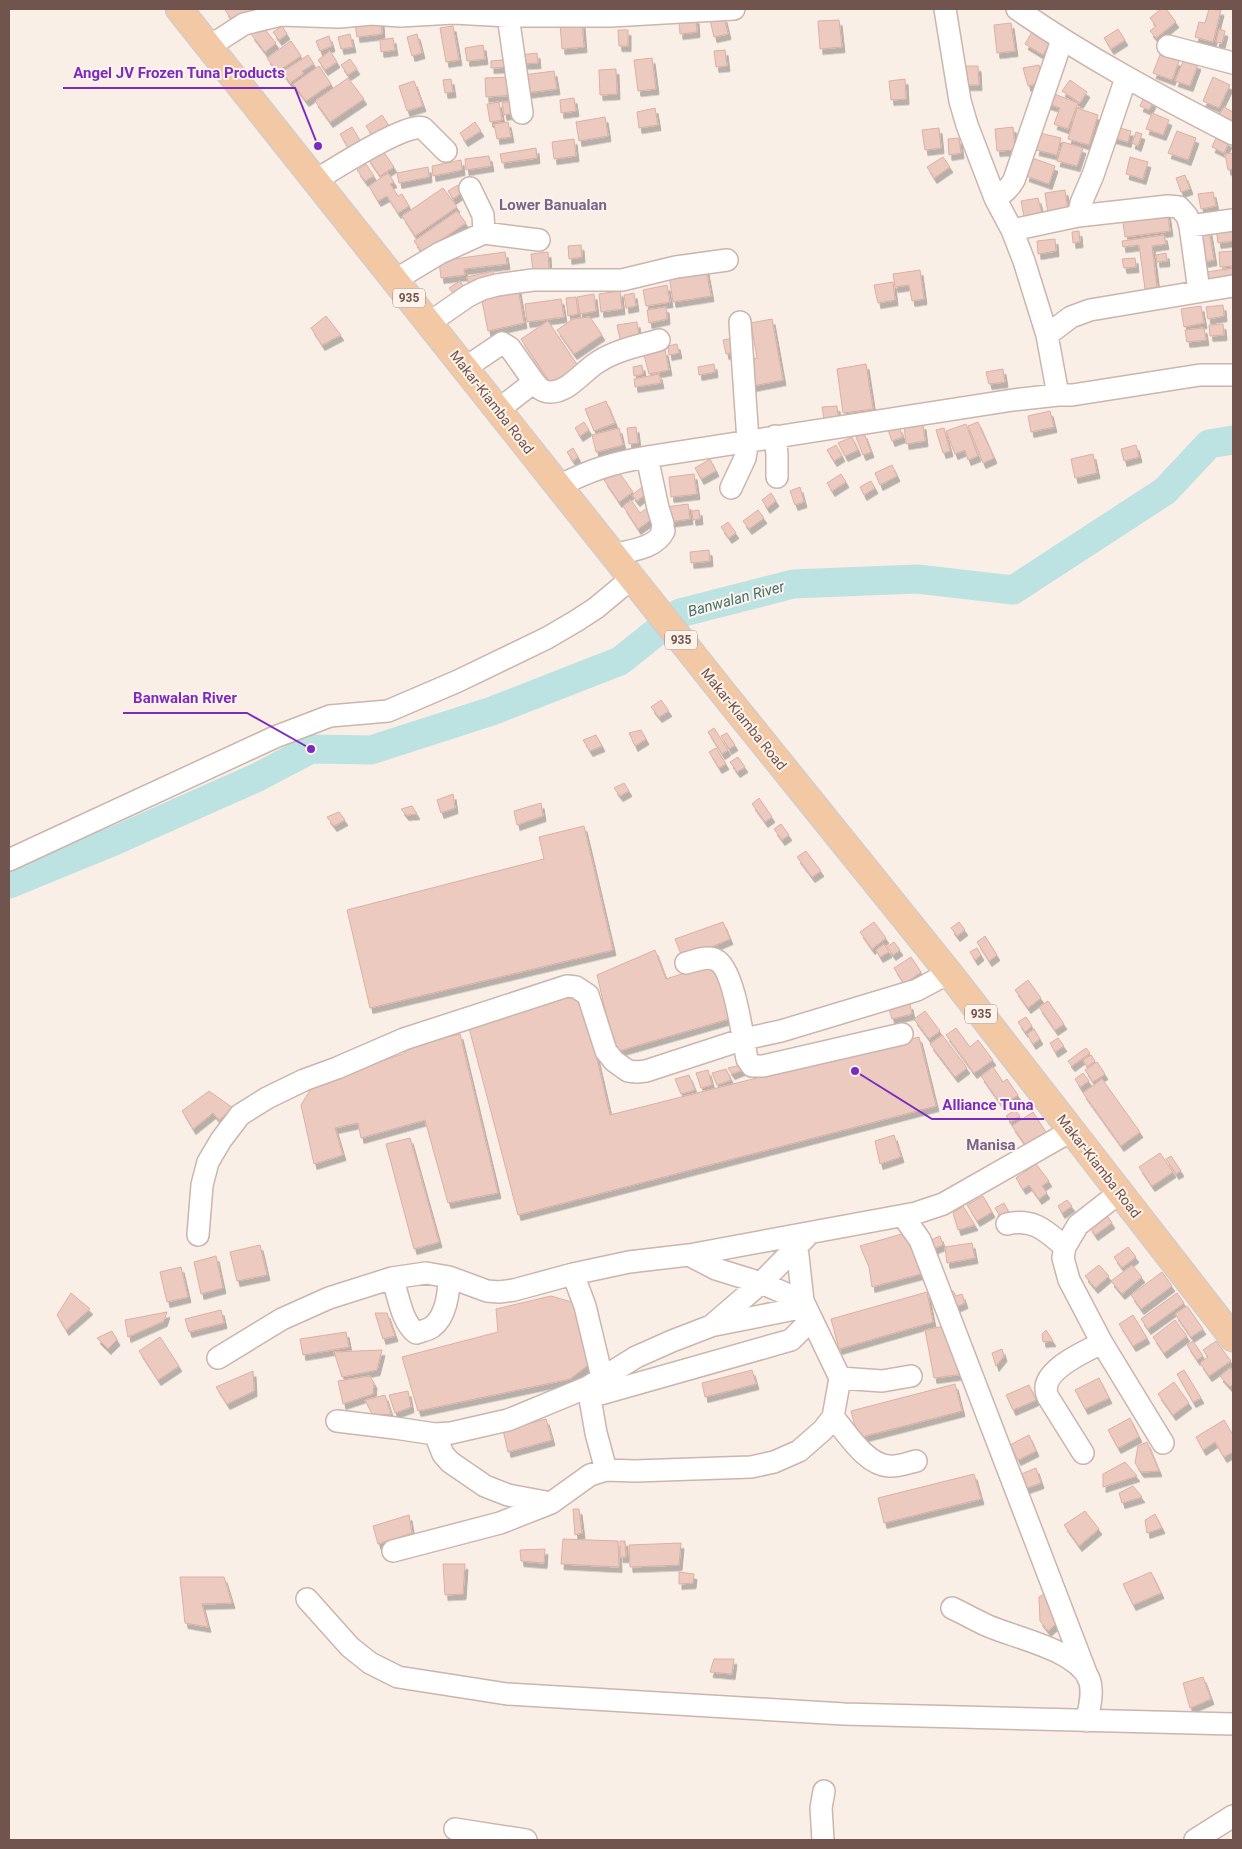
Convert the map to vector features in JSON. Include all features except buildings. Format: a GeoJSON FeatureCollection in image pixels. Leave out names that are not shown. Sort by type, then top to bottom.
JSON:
{"type":"FeatureCollection","features":[{"type":"Feature","properties":{"kind":"main road","name":"Makar-Kiamba Road"},"geometry":{"type":"LineString","coordinates":[[179,9],[635,583],[949,973],[1233,1338]]}},
{"type":"Feature","properties":{"kind":"street"},"geometry":{"type":"LineString","coordinates":[[210,46],[244,24],[281,15],[317,12],[339,17],[371,12],[400,16],[454,11],[508,16],[611,16],[734,9]]}},
{"type":"Feature","properties":{"kind":"street"},"geometry":{"type":"LineString","coordinates":[[945,9],[960,101],[978,156],[1024,261],[1047,335],[1058,395]]}},
{"type":"Feature","properties":{"kind":"street"},"geometry":{"type":"LineString","coordinates":[[1017,9],[1062,40],[1126,78],[1233,134]]}},
{"type":"Feature","properties":{"kind":"street"},"geometry":{"type":"LineString","coordinates":[[508,16],[522,113]]}},
{"type":"Feature","properties":{"kind":"street"},"geometry":{"type":"LineString","coordinates":[[995,198],[1002,194],[1014,180],[1062,40]]}},
{"type":"Feature","properties":{"kind":"street"},"geometry":{"type":"LineString","coordinates":[[1168,46],[1233,63]]}},
{"type":"Feature","properties":{"kind":"street"},"geometry":{"type":"LineString","coordinates":[[1078,216],[1126,78]]}},
{"type":"Feature","properties":{"kind":"street"},"geometry":{"type":"LineString","coordinates":[[316,180],[388,138],[413,127],[423,128],[446,151]]}},
{"type":"Feature","properties":{"kind":"street"},"geometry":{"type":"LineString","coordinates":[[470,188],[483,215],[484,233]]}},
{"type":"Feature","properties":{"kind":"street"},"geometry":{"type":"LineString","coordinates":[[1012,230],[1078,216],[1175,206],[1184,211],[1190,226],[1199,291]]}},
{"type":"Feature","properties":{"kind":"street"},"geometry":{"type":"LineString","coordinates":[[1190,226],[1233,220]]}},
{"type":"Feature","properties":{"kind":"street"},"geometry":{"type":"LineString","coordinates":[[395,280],[440,253],[484,233],[539,240]]}},
{"type":"Feature","properties":{"kind":"street"},"geometry":{"type":"LineString","coordinates":[[429,323],[468,296],[482,289],[497,285],[533,280],[622,280],[676,267],[727,260]]}},
{"type":"Feature","properties":{"kind":"street"},"geometry":{"type":"LineString","coordinates":[[1047,335],[1071,317],[1090,310],[1233,286]]}},
{"type":"Feature","properties":{"kind":"street"},"geometry":{"type":"LineString","coordinates":[[731,488],[746,458],[748,441],[740,322]]}},
{"type":"Feature","properties":{"kind":"street"},"geometry":{"type":"LineString","coordinates":[[465,368],[502,343],[510,348],[540,390],[546,392],[560,390],[598,361],[618,351],[659,340]]}},
{"type":"Feature","properties":{"kind":"street"},"geometry":{"type":"LineString","coordinates":[[559,486],[599,467],[647,457],[775,436],[1058,395],[1072,395],[1200,375],[1233,375]]}},
{"type":"Feature","properties":{"kind":"street"},"geometry":{"type":"LineString","coordinates":[[498,410],[534,382]]}},
{"type":"Feature","properties":{"kind":"street"},"geometry":{"type":"LineString","coordinates":[[775,436],[777,477]]}},
{"type":"Feature","properties":{"kind":"street"},"geometry":{"type":"LineString","coordinates":[[613,555],[645,547],[657,541],[664,530],[662,530],[663,524],[647,457]]}},
{"type":"Feature","properties":{"kind":"street"},"geometry":{"type":"LineString","coordinates":[[9,860],[275,737],[330,716],[388,711],[458,681],[576,622],[635,583]]}},
{"type":"Feature","properties":{"kind":"street"},"geometry":{"type":"LineString","coordinates":[[686,963],[710,958],[722,964],[726,970],[733,990],[748,1062],[755,1067],[902,1034]]}},
{"type":"Feature","properties":{"kind":"street"},"geometry":{"type":"LineString","coordinates":[[198,1235],[202,1185],[208,1162],[220,1140],[240,1115],[267,1098],[304,1080],[404,1039],[567,986],[576,987],[588,995],[606,1051],[614,1061],[628,1071],[646,1071],[744,1039],[917,990],[949,973]]}},
{"type":"Feature","properties":{"kind":"street"},"geometry":{"type":"LineString","coordinates":[[218,1358],[306,1308],[329,1298],[392,1278],[426,1273],[449,1277],[475,1287],[500,1292],[629,1262],[803,1240],[903,1216],[943,1204],[1071,1131]]}},
{"type":"Feature","properties":{"kind":"street"},"geometry":{"type":"LineString","coordinates":[[1119,1193],[1078,1225],[1065,1247],[1063,1258],[1069,1280],[1102,1343],[1163,1443]]}},
{"type":"Feature","properties":{"kind":"street"},"geometry":{"type":"LineString","coordinates":[[903,1216],[920,1240],[1068,1621],[1091,1687],[1087,1721]]}},
{"type":"Feature","properties":{"kind":"street"},"geometry":{"type":"LineString","coordinates":[[1008,1224],[1019,1222],[1036,1225],[1065,1247]]}},
{"type":"Feature","properties":{"kind":"street"},"geometry":{"type":"LineString","coordinates":[[711,1326],[761,1283],[803,1240]]}},
{"type":"Feature","properties":{"kind":"street"},"geometry":{"type":"LineString","coordinates":[[393,1551],[492,1525],[551,1503],[590,1475],[606,1470],[635,1471],[751,1467],[774,1462],[799,1451],[823,1430],[834,1417],[840,1378],[807,1309],[803,1240]]}},
{"type":"Feature","properties":{"kind":"street"},"geometry":{"type":"LineString","coordinates":[[689,1255],[716,1269],[761,1283],[807,1309]]}},
{"type":"Feature","properties":{"kind":"street"},"geometry":{"type":"LineString","coordinates":[[573,1274],[585,1306],[594,1387],[596,1434],[606,1470]]}},
{"type":"Feature","properties":{"kind":"street"},"geometry":{"type":"LineString","coordinates":[[392,1278],[405,1318],[410,1328],[416,1333],[432,1327],[441,1316],[449,1290],[449,1277]]}},
{"type":"Feature","properties":{"kind":"street"},"geometry":{"type":"LineString","coordinates":[[337,1421],[435,1434],[451,1433],[508,1420],[594,1387],[636,1357],[711,1326],[807,1309]]}},
{"type":"Feature","properties":{"kind":"street"},"geometry":{"type":"LineString","coordinates":[[791,1340],[807,1309]]}},
{"type":"Feature","properties":{"kind":"street"},"geometry":{"type":"LineString","coordinates":[[594,1387],[623,1386],[791,1340],[826,1349]]}},
{"type":"Feature","properties":{"kind":"street"},"geometry":{"type":"LineString","coordinates":[[1083,1453],[1048,1398],[1045,1391],[1046,1385],[1048,1379],[1057,1370],[1102,1343]]}},
{"type":"Feature","properties":{"kind":"street"},"geometry":{"type":"LineString","coordinates":[[840,1378],[882,1381],[910,1376]]}},
{"type":"Feature","properties":{"kind":"street"},"geometry":{"type":"LineString","coordinates":[[834,1417],[864,1454],[876,1464],[890,1467],[916,1461]]}},
{"type":"Feature","properties":{"kind":"street"},"geometry":{"type":"LineString","coordinates":[[435,1434],[443,1454],[450,1462],[485,1486],[508,1496],[551,1503]]}},
{"type":"Feature","properties":{"kind":"street"},"geometry":{"type":"LineString","coordinates":[[307,1599],[350,1647],[370,1663],[398,1677],[507,1694],[844,1714],[1233,1724]]}},
{"type":"Feature","properties":{"kind":"street"},"geometry":{"type":"LineString","coordinates":[[952,1608],[986,1625],[1062,1654],[1079,1665],[1088,1678]]}},
{"type":"Feature","properties":{"kind":"street"},"geometry":{"type":"LineString","coordinates":[[822,1840],[821,1808],[824,1791]]}},
{"type":"Feature","properties":{"kind":"street"},"geometry":{"type":"LineString","coordinates":[[1195,1840],[1233,1816]]}},
{"type":"Feature","properties":{"kind":"street"},"geometry":{"type":"LineString","coordinates":[[455,1829],[526,1840]]}},
{"type":"Feature","properties":{"kind":"waterway","name":"Banwalan River"},"geometry":{"type":"LineString","coordinates":[[9,884],[114,841],[258,777],[311,749],[371,750],[492,711],[620,661],[680,613],[793,584],[917,579],[1013,590],[1165,491],[1209,444],[1233,440]]}},
{"type":"Feature","properties":{"kind":"place","name":"Angel JV Frozen Tuna Products"},"geometry":{"type":"Point","coordinates":[318,146]}},
{"type":"Feature","properties":{"kind":"place","name":"Banwalan River"},"geometry":{"type":"Point","coordinates":[311,749]}},
{"type":"Feature","properties":{"kind":"place","name":"Alliance Tuna"},"geometry":{"type":"Point","coordinates":[855,1071]}},
{"type":"Feature","properties":{"kind":"district","name":"Lower Banualan"},"geometry":{"type":"Point","coordinates":[553,205]}},
{"type":"Feature","properties":{"kind":"district","name":"Manisa"},"geometry":{"type":"Point","coordinates":[991,1145]}}]}
